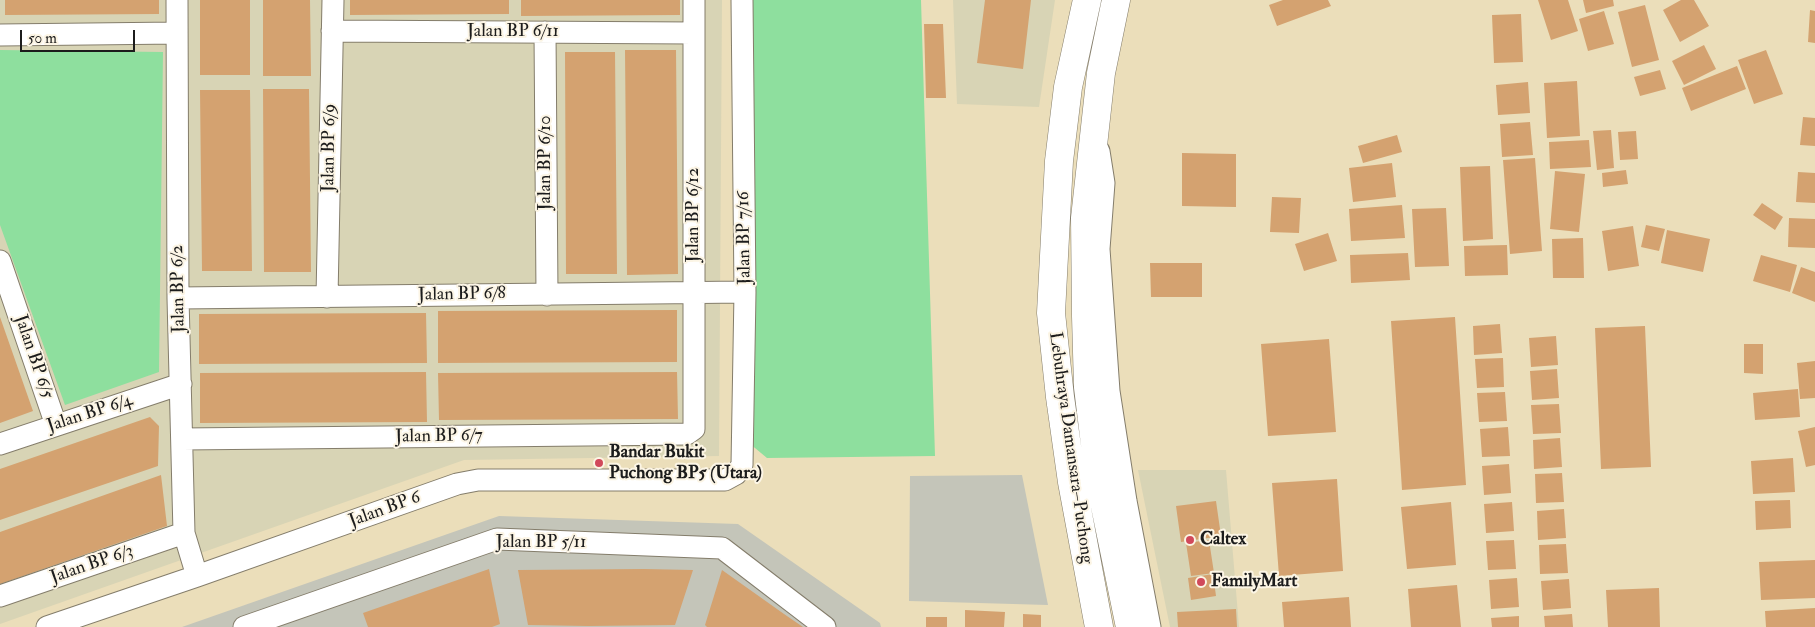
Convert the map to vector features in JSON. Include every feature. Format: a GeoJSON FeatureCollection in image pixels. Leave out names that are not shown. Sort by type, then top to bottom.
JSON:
{"type":"FeatureCollection","features":[{"type":"Feature","properties":{"kind":"highway","name":"Lebuhraya Damansara–Puchong"},"geometry":{"type":"LineString","coordinates":[[1086,0],[1068,87],[1059,161],[1051,314],[1072,482],[1099,627]]}},
{"type":"Feature","properties":{"kind":"highway","name":"Lebuhraya Damansara–Puchong"},"geometry":{"type":"LineString","coordinates":[[1116,0],[1101,73],[1085,218],[1088,387],[1099,477],[1130,627]]}},
{"type":"Feature","properties":{"kind":"street","name":"Jalan BP 6/2"},"geometry":{"type":"LineString","coordinates":[[177,0],[178,298],[184,533],[197,576]]}},
{"type":"Feature","properties":{"kind":"street","name":"Jalan BP 6/9"},"geometry":{"type":"LineString","coordinates":[[327,297],[333,0]]}},
{"type":"Feature","properties":{"kind":"street","name":"Jalan BP 6/12"},"geometry":{"type":"LineString","coordinates":[[694,0],[694,430]]}},
{"type":"Feature","properties":{"kind":"street","name":"Jalan BP 7/16"},"geometry":{"type":"LineString","coordinates":[[736,474],[742,465],[746,292],[742,0]]}},
{"type":"Feature","properties":{"kind":"street","name":"Jalan BP 6/11"},"geometry":{"type":"LineString","coordinates":[[332,31],[694,33]]}},
{"type":"Feature","properties":{"kind":"street","name":"Jalan BP 6/10"},"geometry":{"type":"LineString","coordinates":[[545,32],[547,294]]}},
{"type":"Feature","properties":{"kind":"street"},"geometry":{"type":"LineString","coordinates":[[0,35],[177,33]]}},
{"type":"Feature","properties":{"kind":"street"},"geometry":{"type":"LineString","coordinates":[[1096,124],[1104,183],[1099,249],[1109,391],[1126,501],[1150,627]]}},
{"type":"Feature","properties":{"kind":"street","name":"Jalan BP 6/5"},"geometry":{"type":"LineString","coordinates":[[0,261],[56,425]]}},
{"type":"Feature","properties":{"kind":"street","name":"Jalan BP 6/8"},"geometry":{"type":"LineString","coordinates":[[178,298],[746,292]]}},
{"type":"Feature","properties":{"kind":"street","name":"Jalan BP 6/4"},"geometry":{"type":"LineString","coordinates":[[0,444],[181,384]]}},
{"type":"Feature","properties":{"kind":"street","name":"Jalan BP 6/7"},"geometry":{"type":"LineString","coordinates":[[182,440],[687,434],[694,430]]}},
{"type":"Feature","properties":{"kind":"street","name":"Jalan BP 6"},"geometry":{"type":"LineString","coordinates":[[47,627],[457,484],[478,480],[725,480],[736,474]]}},
{"type":"Feature","properties":{"kind":"street","name":"Jalan BP 6/3"},"geometry":{"type":"LineString","coordinates":[[0,596],[184,533]]}},
{"type":"Feature","properties":{"kind":"street","name":"Jalan BP 5/11"},"geometry":{"type":"LineString","coordinates":[[244,627],[497,539],[722,548],[825,627]]}},
{"type":"Feature","properties":{"kind":"shaded area"},"geometry":{"type":"Polygon","coordinates":[[[0,0],[722,0],[719,456],[464,460],[0,624],[0,0]]]}},
{"type":"Feature","properties":{"kind":"shaded area"},"geometry":{"type":"Polygon","coordinates":[[[953,0],[1055,0],[1039,107],[957,104],[953,0]]]}},
{"type":"Feature","properties":{"kind":"shaded area"},"geometry":{"type":"Polygon","coordinates":[[[1138,470],[1226,470],[1239,627],[1170,627],[1138,470]]]}},
{"type":"Feature","properties":{"kind":"shaded area"},"geometry":{"type":"Polygon","coordinates":[[[1022,475],[1048,605],[909,601],[910,476],[1022,475]]]}},
{"type":"Feature","properties":{"kind":"shaded area"},"geometry":{"type":"Polygon","coordinates":[[[499,516],[738,524],[880,623],[881,627],[182,627],[499,516]]]}},
{"type":"Feature","properties":{"kind":"green space"},"geometry":{"type":"Polygon","coordinates":[[[751,0],[921,0],[935,456],[767,458],[749,443],[751,0]]]}},
{"type":"Feature","properties":{"kind":"green space"},"geometry":{"type":"Polygon","coordinates":[[[0,50],[163,52],[159,372],[65,405],[0,225],[0,50]]]}},
{"type":"Feature","properties":{"kind":"building"},"geometry":{"type":"Polygon","coordinates":[[[5,0],[159,0],[159,14],[5,15],[5,0]]]}},
{"type":"Feature","properties":{"kind":"building"},"geometry":{"type":"Polygon","coordinates":[[[200,0],[250,0],[250,75],[200,75],[200,0]]]}},
{"type":"Feature","properties":{"kind":"building"},"geometry":{"type":"Polygon","coordinates":[[[263,0],[310,0],[311,76],[263,76],[263,0]]]}},
{"type":"Feature","properties":{"kind":"building"},"geometry":{"type":"Polygon","coordinates":[[[350,0],[509,0],[509,14],[350,15],[350,0]]]}},
{"type":"Feature","properties":{"kind":"building"},"geometry":{"type":"Polygon","coordinates":[[[521,0],[680,0],[680,15],[521,16],[521,0]]]}},
{"type":"Feature","properties":{"kind":"building"},"geometry":{"type":"Polygon","coordinates":[[[985,0],[1031,0],[1023,69],[977,63],[985,0]]]}},
{"type":"Feature","properties":{"kind":"building"},"geometry":{"type":"Polygon","coordinates":[[[1283,0],[1328,0],[1331,6],[1277,26],[1269,5],[1283,0]]]}},
{"type":"Feature","properties":{"kind":"building"},"geometry":{"type":"Polygon","coordinates":[[[1538,0],[1568,0],[1578,31],[1551,40],[1538,0]]]}},
{"type":"Feature","properties":{"kind":"building"},"geometry":{"type":"Polygon","coordinates":[[[1583,0],[1613,0],[1614,6],[1586,13],[1583,0]]]}},
{"type":"Feature","properties":{"kind":"building"},"geometry":{"type":"Polygon","coordinates":[[[1681,0],[1694,0],[1709,26],[1680,42],[1663,10],[1681,0]]]}},
{"type":"Feature","properties":{"kind":"building"},"geometry":{"type":"Polygon","coordinates":[[[1645,5],[1659,60],[1632,67],[1618,12],[1645,5]]]}},
{"type":"Feature","properties":{"kind":"building"},"geometry":{"type":"Polygon","coordinates":[[[1810,10],[1815,11],[1815,43],[1808,42],[1810,10]]]}},
{"type":"Feature","properties":{"kind":"building"},"geometry":{"type":"Polygon","coordinates":[[[1604,11],[1614,44],[1588,51],[1579,19],[1604,11]]]}},
{"type":"Feature","properties":{"kind":"building"},"geometry":{"type":"Polygon","coordinates":[[[1521,14],[1523,62],[1494,63],[1492,15],[1521,14]]]}},
{"type":"Feature","properties":{"kind":"building"},"geometry":{"type":"Polygon","coordinates":[[[924,24],[943,24],[946,98],[926,98],[924,24]]]}},
{"type":"Feature","properties":{"kind":"building"},"geometry":{"type":"Polygon","coordinates":[[[1704,45],[1716,69],[1684,85],[1672,61],[1704,45]]]}},
{"type":"Feature","properties":{"kind":"building"},"geometry":{"type":"Polygon","coordinates":[[[625,50],[676,50],[678,274],[627,275],[625,50]]]}},
{"type":"Feature","properties":{"kind":"building"},"geometry":{"type":"Polygon","coordinates":[[[1766,50],[1783,94],[1754,104],[1738,60],[1766,50]]]}},
{"type":"Feature","properties":{"kind":"building"},"geometry":{"type":"Polygon","coordinates":[[[565,52],[615,52],[617,274],[566,274],[565,52]]]}},
{"type":"Feature","properties":{"kind":"building"},"geometry":{"type":"Polygon","coordinates":[[[1737,66],[1746,89],[1691,111],[1682,88],[1737,66]]]}},
{"type":"Feature","properties":{"kind":"building"},"geometry":{"type":"Polygon","coordinates":[[[1660,70],[1666,89],[1640,96],[1634,77],[1660,70]]]}},
{"type":"Feature","properties":{"kind":"building"},"geometry":{"type":"Polygon","coordinates":[[[1577,81],[1580,136],[1547,138],[1544,83],[1577,81]]]}},
{"type":"Feature","properties":{"kind":"building"},"geometry":{"type":"Polygon","coordinates":[[[1528,82],[1530,113],[1498,115],[1496,85],[1528,82]]]}},
{"type":"Feature","properties":{"kind":"building"},"geometry":{"type":"Polygon","coordinates":[[[263,89],[309,89],[311,272],[264,272],[263,89]]]}},
{"type":"Feature","properties":{"kind":"building"},"geometry":{"type":"Polygon","coordinates":[[[200,90],[250,90],[252,271],[202,271],[200,90]]]}},
{"type":"Feature","properties":{"kind":"building"},"geometry":{"type":"Polygon","coordinates":[[[1803,117],[1815,118],[1815,146],[1800,145],[1803,117]]]}},
{"type":"Feature","properties":{"kind":"building"},"geometry":{"type":"Polygon","coordinates":[[[1530,122],[1533,155],[1502,157],[1500,124],[1530,122]]]}},
{"type":"Feature","properties":{"kind":"building"},"geometry":{"type":"Polygon","coordinates":[[[1611,130],[1614,168],[1597,170],[1593,131],[1611,130]]]}},
{"type":"Feature","properties":{"kind":"building"},"geometry":{"type":"Polygon","coordinates":[[[1636,131],[1638,159],[1620,160],[1618,132],[1636,131]]]}},
{"type":"Feature","properties":{"kind":"building"},"geometry":{"type":"Polygon","coordinates":[[[1397,135],[1402,152],[1363,163],[1358,146],[1397,135]]]}},
{"type":"Feature","properties":{"kind":"building"},"geometry":{"type":"Polygon","coordinates":[[[1589,140],[1591,167],[1550,169],[1549,142],[1589,140]]]}},
{"type":"Feature","properties":{"kind":"building"},"geometry":{"type":"Polygon","coordinates":[[[1182,153],[1236,154],[1236,207],[1182,206],[1182,153]]]}},
{"type":"Feature","properties":{"kind":"building"},"geometry":{"type":"Polygon","coordinates":[[[1535,158],[1542,251],[1510,254],[1503,160],[1535,158]]]}},
{"type":"Feature","properties":{"kind":"building"},"geometry":{"type":"Polygon","coordinates":[[[1392,163],[1396,197],[1353,202],[1349,168],[1392,163]]]}},
{"type":"Feature","properties":{"kind":"building"},"geometry":{"type":"Polygon","coordinates":[[[1490,166],[1493,239],[1463,241],[1460,167],[1490,166]]]}},
{"type":"Feature","properties":{"kind":"building"},"geometry":{"type":"Polygon","coordinates":[[[1626,170],[1628,184],[1603,187],[1602,173],[1626,170]]]}},
{"type":"Feature","properties":{"kind":"building"},"geometry":{"type":"Polygon","coordinates":[[[1555,171],[1585,174],[1579,232],[1550,229],[1555,171]]]}},
{"type":"Feature","properties":{"kind":"building"},"geometry":{"type":"Polygon","coordinates":[[[1798,172],[1815,173],[1815,203],[1796,202],[1798,172]]]}},
{"type":"Feature","properties":{"kind":"building"},"geometry":{"type":"Polygon","coordinates":[[[1272,197],[1301,198],[1299,233],[1270,232],[1272,197]]]}},
{"type":"Feature","properties":{"kind":"building"},"geometry":{"type":"Polygon","coordinates":[[[1762,203],[1783,217],[1775,230],[1753,215],[1762,203]]]}},
{"type":"Feature","properties":{"kind":"building"},"geometry":{"type":"Polygon","coordinates":[[[1402,205],[1405,238],[1351,241],[1349,209],[1402,205]]]}},
{"type":"Feature","properties":{"kind":"building"},"geometry":{"type":"Polygon","coordinates":[[[1446,208],[1449,266],[1415,267],[1412,209],[1446,208]]]}},
{"type":"Feature","properties":{"kind":"building"},"geometry":{"type":"Polygon","coordinates":[[[1789,218],[1815,219],[1815,248],[1788,247],[1789,218]]]}},
{"type":"Feature","properties":{"kind":"building"},"geometry":{"type":"Polygon","coordinates":[[[1646,225],[1665,229],[1659,251],[1641,247],[1646,225]]]}},
{"type":"Feature","properties":{"kind":"building"},"geometry":{"type":"Polygon","coordinates":[[[1633,226],[1639,266],[1608,271],[1602,231],[1633,226]]]}},
{"type":"Feature","properties":{"kind":"building"},"geometry":{"type":"Polygon","coordinates":[[[1667,230],[1710,239],[1703,272],[1661,263],[1667,230]]]}},
{"type":"Feature","properties":{"kind":"building"},"geometry":{"type":"Polygon","coordinates":[[[1328,233],[1337,261],[1304,271],[1295,244],[1328,233]]]}},
{"type":"Feature","properties":{"kind":"building"},"geometry":{"type":"Polygon","coordinates":[[[1583,238],[1584,278],[1553,278],[1552,239],[1583,238]]]}},
{"type":"Feature","properties":{"kind":"building"},"geometry":{"type":"Polygon","coordinates":[[[1507,245],[1508,275],[1465,276],[1464,246],[1507,245]]]}},
{"type":"Feature","properties":{"kind":"building"},"geometry":{"type":"Polygon","coordinates":[[[1408,253],[1410,280],[1351,283],[1350,255],[1408,253]]]}},
{"type":"Feature","properties":{"kind":"building"},"geometry":{"type":"Polygon","coordinates":[[[1761,255],[1797,265],[1790,292],[1753,281],[1761,255]]]}},
{"type":"Feature","properties":{"kind":"building"},"geometry":{"type":"Polygon","coordinates":[[[1150,263],[1202,263],[1202,297],[1151,297],[1150,263]]]}},
{"type":"Feature","properties":{"kind":"building"},"geometry":{"type":"Polygon","coordinates":[[[1801,267],[1815,272],[1815,302],[1792,293],[1801,267]]]}},
{"type":"Feature","properties":{"kind":"building"},"geometry":{"type":"Polygon","coordinates":[[[677,310],[677,362],[438,363],[438,311],[677,310]]]}},
{"type":"Feature","properties":{"kind":"building"},"geometry":{"type":"Polygon","coordinates":[[[426,313],[427,363],[199,364],[199,314],[426,313]]]}},
{"type":"Feature","properties":{"kind":"building"},"geometry":{"type":"Polygon","coordinates":[[[0,317],[33,411],[0,423],[0,317]]]}},
{"type":"Feature","properties":{"kind":"building"},"geometry":{"type":"Polygon","coordinates":[[[1455,317],[1466,485],[1402,490],[1391,321],[1455,317]]]}},
{"type":"Feature","properties":{"kind":"building"},"geometry":{"type":"Polygon","coordinates":[[[1500,324],[1502,353],[1474,355],[1473,326],[1500,324]]]}},
{"type":"Feature","properties":{"kind":"building"},"geometry":{"type":"Polygon","coordinates":[[[1645,326],[1651,467],[1601,469],[1595,328],[1645,326]]]}},
{"type":"Feature","properties":{"kind":"building"},"geometry":{"type":"Polygon","coordinates":[[[1556,336],[1558,365],[1531,367],[1529,338],[1556,336]]]}},
{"type":"Feature","properties":{"kind":"building"},"geometry":{"type":"Polygon","coordinates":[[[1329,339],[1336,432],[1268,436],[1261,344],[1329,339]]]}},
{"type":"Feature","properties":{"kind":"building"},"geometry":{"type":"Polygon","coordinates":[[[1744,344],[1763,344],[1763,374],[1744,373],[1744,344]]]}},
{"type":"Feature","properties":{"kind":"building"},"geometry":{"type":"Polygon","coordinates":[[[1503,358],[1504,387],[1477,388],[1475,359],[1503,358]]]}},
{"type":"Feature","properties":{"kind":"building"},"geometry":{"type":"Polygon","coordinates":[[[1815,361],[1815,398],[1800,399],[1797,363],[1815,361]]]}},
{"type":"Feature","properties":{"kind":"building"},"geometry":{"type":"Polygon","coordinates":[[[1557,369],[1559,398],[1532,400],[1530,371],[1557,369]]]}},
{"type":"Feature","properties":{"kind":"building"},"geometry":{"type":"Polygon","coordinates":[[[426,372],[427,422],[200,423],[200,373],[426,372]]]}},
{"type":"Feature","properties":{"kind":"building"},"geometry":{"type":"Polygon","coordinates":[[[677,372],[678,419],[439,420],[438,373],[677,372]]]}},
{"type":"Feature","properties":{"kind":"building"},"geometry":{"type":"Polygon","coordinates":[[[1798,389],[1800,417],[1755,420],[1753,393],[1798,389]]]}},
{"type":"Feature","properties":{"kind":"building"},"geometry":{"type":"Polygon","coordinates":[[[1505,392],[1507,421],[1479,422],[1477,393],[1505,392]]]}},
{"type":"Feature","properties":{"kind":"building"},"geometry":{"type":"Polygon","coordinates":[[[1559,404],[1561,433],[1533,434],[1531,405],[1559,404]]]}},
{"type":"Feature","properties":{"kind":"building"},"geometry":{"type":"Polygon","coordinates":[[[150,417],[159,426],[158,466],[0,520],[0,469],[150,417]]]}},
{"type":"Feature","properties":{"kind":"building"},"geometry":{"type":"Polygon","coordinates":[[[1508,427],[1510,456],[1482,457],[1480,429],[1508,427]]]}},
{"type":"Feature","properties":{"kind":"building"},"geometry":{"type":"Polygon","coordinates":[[[1815,427],[1815,465],[1806,467],[1798,431],[1815,427]]]}},
{"type":"Feature","properties":{"kind":"building"},"geometry":{"type":"Polygon","coordinates":[[[1560,438],[1562,467],[1534,469],[1533,440],[1560,438]]]}},
{"type":"Feature","properties":{"kind":"building"},"geometry":{"type":"Polygon","coordinates":[[[1793,458],[1795,492],[1753,494],[1751,461],[1793,458]]]}},
{"type":"Feature","properties":{"kind":"building"},"geometry":{"type":"Polygon","coordinates":[[[1509,464],[1511,493],[1484,495],[1482,466],[1509,464]]]}},
{"type":"Feature","properties":{"kind":"building"},"geometry":{"type":"Polygon","coordinates":[[[1562,473],[1564,502],[1536,503],[1535,474],[1562,473]]]}},
{"type":"Feature","properties":{"kind":"building"},"geometry":{"type":"Polygon","coordinates":[[[161,475],[167,526],[0,584],[0,532],[161,475]]]}},
{"type":"Feature","properties":{"kind":"building"},"geometry":{"type":"Polygon","coordinates":[[[1337,479],[1343,571],[1279,576],[1272,483],[1337,479]]]}},
{"type":"Feature","properties":{"kind":"building"},"geometry":{"type":"Polygon","coordinates":[[[1790,500],[1791,528],[1756,530],[1755,501],[1790,500]]]}},
{"type":"Feature","properties":{"kind":"building"},"geometry":{"type":"Polygon","coordinates":[[[1216,501],[1221,536],[1181,542],[1176,506],[1216,501]]]}},
{"type":"Feature","properties":{"kind":"building"},"geometry":{"type":"Polygon","coordinates":[[[1451,502],[1456,565],[1407,569],[1401,507],[1451,502]]]}},
{"type":"Feature","properties":{"kind":"building"},"geometry":{"type":"Polygon","coordinates":[[[1512,502],[1514,531],[1486,533],[1484,504],[1512,502]]]}},
{"type":"Feature","properties":{"kind":"building"},"geometry":{"type":"Polygon","coordinates":[[[1564,509],[1566,538],[1538,540],[1537,511],[1564,509]]]}},
{"type":"Feature","properties":{"kind":"building"},"geometry":{"type":"Polygon","coordinates":[[[1209,540],[1214,573],[1191,576],[1186,543],[1209,540]]]}},
{"type":"Feature","properties":{"kind":"building"},"geometry":{"type":"Polygon","coordinates":[[[1514,540],[1516,569],[1488,570],[1486,541],[1514,540]]]}},
{"type":"Feature","properties":{"kind":"building"},"geometry":{"type":"Polygon","coordinates":[[[1566,544],[1568,573],[1540,574],[1539,545],[1566,544]]]}},
{"type":"Feature","properties":{"kind":"building"},"geometry":{"type":"Polygon","coordinates":[[[1815,560],[1815,598],[1761,600],[1759,562],[1815,560]]]}},
{"type":"Feature","properties":{"kind":"building"},"geometry":{"type":"Polygon","coordinates":[[[489,569],[500,624],[492,627],[368,627],[363,613],[489,569]]]}},
{"type":"Feature","properties":{"kind":"building"},"geometry":{"type":"Polygon","coordinates":[[[518,570],[693,570],[675,625],[588,626],[528,625],[518,570]]]}},
{"type":"Feature","properties":{"kind":"building"},"geometry":{"type":"Polygon","coordinates":[[[722,570],[803,627],[707,627],[705,625],[722,570]]]}},
{"type":"Feature","properties":{"kind":"building"},"geometry":{"type":"Polygon","coordinates":[[[1213,574],[1216,596],[1191,600],[1188,578],[1213,574]]]}},
{"type":"Feature","properties":{"kind":"building"},"geometry":{"type":"Polygon","coordinates":[[[1517,578],[1519,607],[1491,609],[1489,580],[1517,578]]]}},
{"type":"Feature","properties":{"kind":"building"},"geometry":{"type":"Polygon","coordinates":[[[1569,579],[1571,608],[1543,610],[1541,581],[1569,579]]]}},
{"type":"Feature","properties":{"kind":"building"},"geometry":{"type":"Polygon","coordinates":[[[1457,585],[1461,627],[1411,627],[1408,589],[1457,585]]]}},
{"type":"Feature","properties":{"kind":"building"},"geometry":{"type":"Polygon","coordinates":[[[1659,588],[1660,627],[1608,627],[1606,590],[1659,588]]]}},
{"type":"Feature","properties":{"kind":"building"},"geometry":{"type":"Polygon","coordinates":[[[1349,597],[1351,627],[1284,627],[1282,602],[1349,597]]]}},
{"type":"Feature","properties":{"kind":"building"},"geometry":{"type":"Polygon","coordinates":[[[1815,608],[1815,627],[1766,627],[1765,611],[1815,608]]]}},
{"type":"Feature","properties":{"kind":"building"},"geometry":{"type":"Polygon","coordinates":[[[1236,609],[1237,627],[1178,627],[1177,612],[1236,609]]]}},
{"type":"Feature","properties":{"kind":"building"},"geometry":{"type":"Polygon","coordinates":[[[965,610],[1005,612],[1004,627],[965,627],[965,610]]]}},
{"type":"Feature","properties":{"kind":"building"},"geometry":{"type":"Polygon","coordinates":[[[1023,614],[1041,615],[1041,627],[1023,627],[1023,614]]]}},
{"type":"Feature","properties":{"kind":"building"},"geometry":{"type":"Polygon","coordinates":[[[1572,614],[1573,627],[1545,627],[1544,616],[1572,614]]]}},
{"type":"Feature","properties":{"kind":"building"},"geometry":{"type":"Polygon","coordinates":[[[1519,616],[1519,627],[1492,627],[1491,618],[1519,616]]]}},
{"type":"Feature","properties":{"kind":"building"},"geometry":{"type":"Polygon","coordinates":[[[926,617],[947,617],[947,627],[926,627],[926,617]]]}},
{"type":"Feature","properties":{"kind":"place","name":"Bandar Bukit Puchong BP5 (Utara)"},"geometry":{"type":"Point","coordinates":[599,463]}},
{"type":"Feature","properties":{"kind":"place","name":"Caltex"},"geometry":{"type":"Point","coordinates":[1190,540]}},
{"type":"Feature","properties":{"kind":"place","name":"FamilyMart"},"geometry":{"type":"Point","coordinates":[1201,582]}}]}
